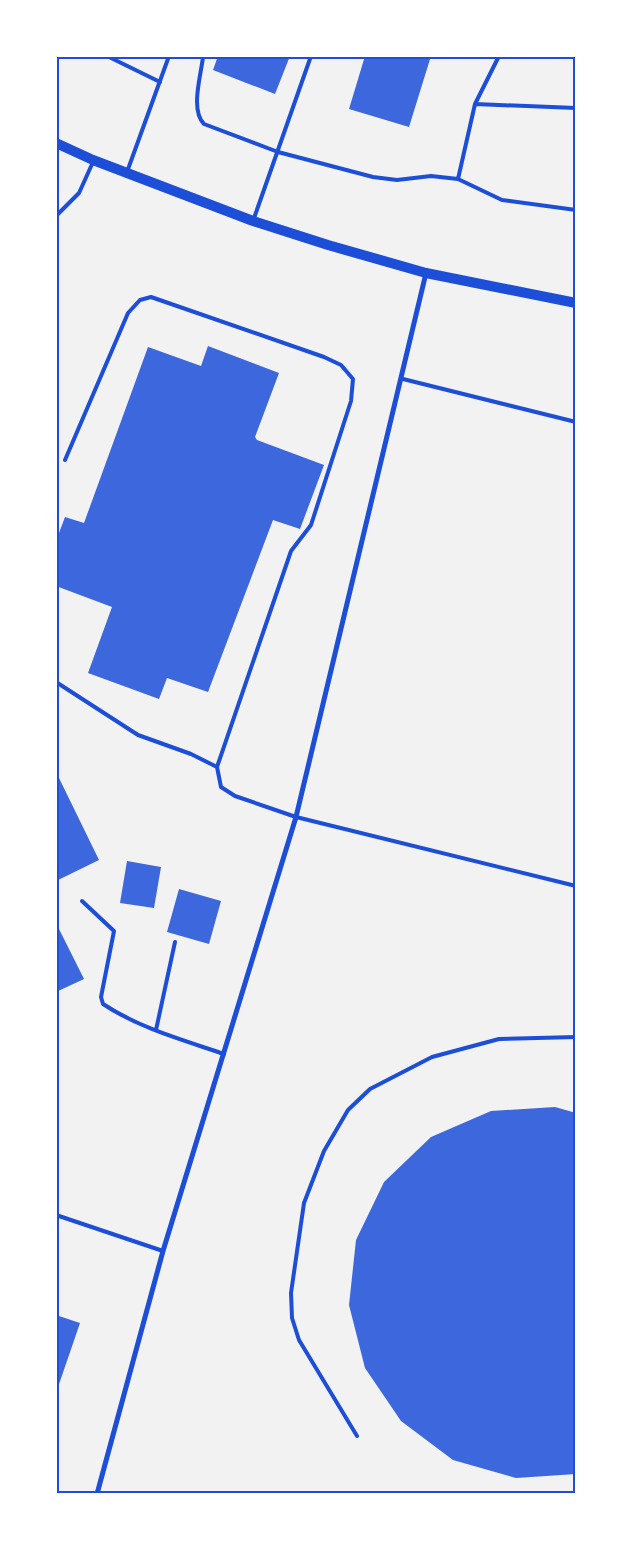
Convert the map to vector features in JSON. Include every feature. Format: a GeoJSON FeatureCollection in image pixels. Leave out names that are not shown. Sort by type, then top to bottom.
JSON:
{"type":"FeatureCollection","features":[{"type":"Feature","properties":{"kind":"main road"},"geometry":{"type":"LineString","coordinates":[[56,143],[94,160],[253,221],[426,273],[576,303]]}},
{"type":"Feature","properties":{"kind":"street"},"geometry":{"type":"LineString","coordinates":[[97,1494],[163,1251],[296,817],[426,273]]}},
{"type":"Feature","properties":{"kind":"lane"},"geometry":{"type":"LineString","coordinates":[[107,56],[160,82]]}},
{"type":"Feature","properties":{"kind":"lane"},"geometry":{"type":"LineString","coordinates":[[126,172],[169,56]]}},
{"type":"Feature","properties":{"kind":"lane"},"geometry":{"type":"LineString","coordinates":[[253,221],[311,56]]}},
{"type":"Feature","properties":{"kind":"lane"},"geometry":{"type":"LineString","coordinates":[[458,179],[475,104],[499,56]]}},
{"type":"Feature","properties":{"kind":"lane"},"geometry":{"type":"LineString","coordinates":[[203,57],[197,108],[199,119],[204,124],[278,152],[373,177],[397,180],[431,176],[458,179],[502,200],[576,210]]}},
{"type":"Feature","properties":{"kind":"lane"},"geometry":{"type":"LineString","coordinates":[[475,104],[576,108]]}},
{"type":"Feature","properties":{"kind":"lane"},"geometry":{"type":"LineString","coordinates":[[56,216],[79,193],[94,160]]}},
{"type":"Feature","properties":{"kind":"lane"},"geometry":{"type":"LineString","coordinates":[[65,460],[128,313],[140,300],[152,297],[324,357],[341,365],[353,379],[351,401],[311,525],[291,551],[217,768],[221,787],[235,796],[296,817],[576,886]]}},
{"type":"Feature","properties":{"kind":"lane"},"geometry":{"type":"LineString","coordinates":[[402,379],[576,422]]}},
{"type":"Feature","properties":{"kind":"lane"},"geometry":{"type":"LineString","coordinates":[[56,682],[138,734],[191,754],[217,768]]}},
{"type":"Feature","properties":{"kind":"lane"},"geometry":{"type":"LineString","coordinates":[[82,901],[114,931],[101,997],[103,1004],[114,1012],[156,1030],[224,1054]]}},
{"type":"Feature","properties":{"kind":"lane"},"geometry":{"type":"LineString","coordinates":[[156,1030],[175,942]]}},
{"type":"Feature","properties":{"kind":"lane"},"geometry":{"type":"LineString","coordinates":[[357,1436],[298,1340],[292,1318],[291,1293],[304,1203],[324,1151],[348,1110],[370,1090],[432,1057],[499,1039],[576,1037]]}},
{"type":"Feature","properties":{"kind":"lane"},"geometry":{"type":"LineString","coordinates":[[56,1215],[163,1251]]}},
{"type":"Feature","properties":{"kind":"building"},"geometry":{"type":"Polygon","coordinates":[[[218,56],[290,56],[275,94],[213,70],[218,56]]]}},
{"type":"Feature","properties":{"kind":"building"},"geometry":{"type":"Polygon","coordinates":[[[365,56],[431,56],[409,127],[349,109],[365,56]]]}},
{"type":"Feature","properties":{"kind":"building"},"geometry":{"type":"Polygon","coordinates":[[[208,346],[279,373],[255,437],[257,440],[324,465],[300,529],[273,520],[208,692],[167,678],[159,699],[88,673],[112,607],[56,586],[56,541],[65,517],[84,523],[148,347],[201,366],[208,346]]]}},
{"type":"Feature","properties":{"kind":"building"},"geometry":{"type":"Polygon","coordinates":[[[59,778],[99,860],[56,881],[56,780],[59,778]]]}},
{"type":"Feature","properties":{"kind":"building"},"geometry":{"type":"Polygon","coordinates":[[[127,861],[161,867],[154,908],[120,903],[127,861]]]}},
{"type":"Feature","properties":{"kind":"building"},"geometry":{"type":"Polygon","coordinates":[[[179,889],[221,901],[209,944],[167,932],[179,889]]]}},
{"type":"Feature","properties":{"kind":"building"},"geometry":{"type":"Polygon","coordinates":[[[56,923],[84,979],[56,992],[56,923]]]}},
{"type":"Feature","properties":{"kind":"building"},"geometry":{"type":"Polygon","coordinates":[[[555,1107],[576,1113],[576,1474],[516,1478],[453,1460],[401,1421],[365,1368],[349,1305],[356,1240],[384,1182],[431,1137],[491,1111],[555,1107]]]}},
{"type":"Feature","properties":{"kind":"building"},"geometry":{"type":"Polygon","coordinates":[[[56,1315],[80,1323],[57,1390],[56,1390],[56,1315]]]}}]}
